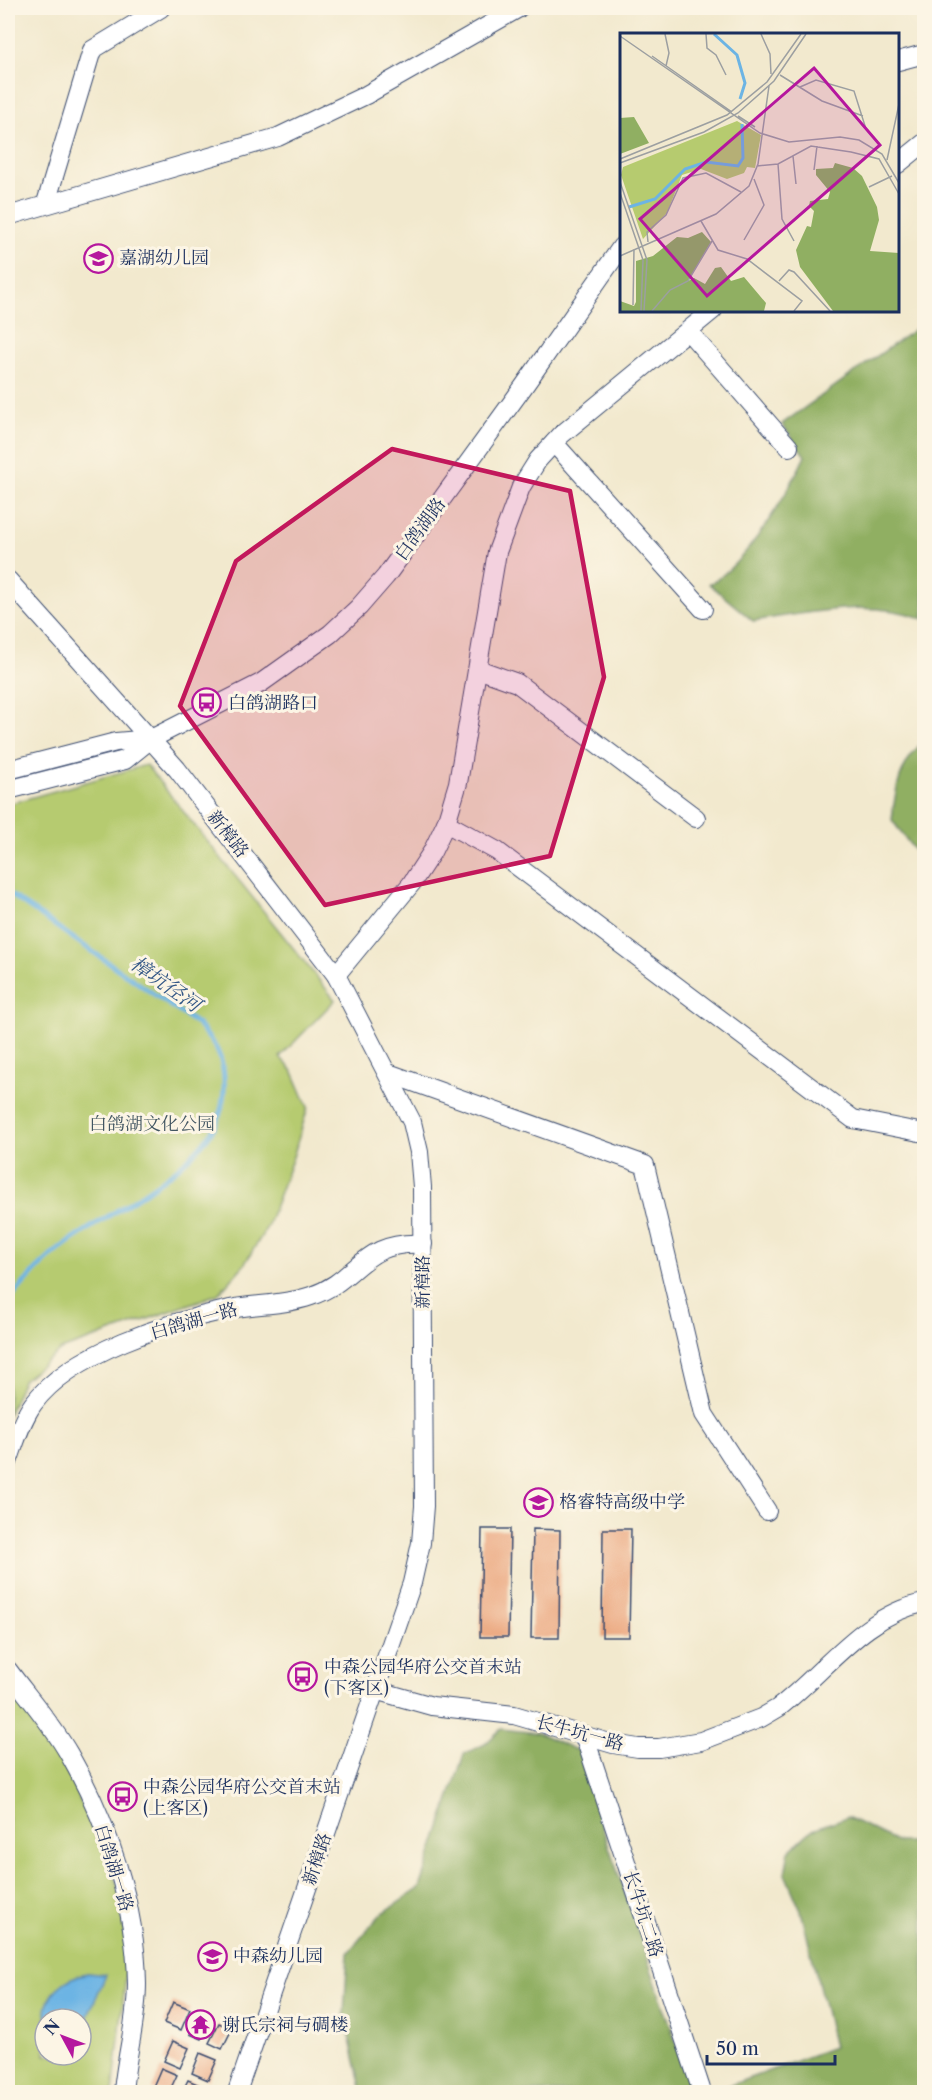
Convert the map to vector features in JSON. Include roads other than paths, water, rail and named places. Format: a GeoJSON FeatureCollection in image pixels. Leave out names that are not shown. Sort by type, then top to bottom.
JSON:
{"type":"FeatureCollection","features":[{"type":"Feature","properties":{"kind":"street"},"geometry":{"type":"LineString","coordinates":[[46,203],[92,50],[161,8]]}},
{"type":"Feature","properties":{"kind":"street"},"geometry":{"type":"LineString","coordinates":[[8,216],[46,203],[278,137],[366,95],[519,8]]}},
{"type":"Feature","properties":{"kind":"street"},"geometry":{"type":"LineString","coordinates":[[899,60],[924,54]]}},
{"type":"Feature","properties":{"kind":"street"},"geometry":{"type":"LineString","coordinates":[[899,162],[924,143]]}},
{"type":"Feature","properties":{"kind":"street","name":"白鸽湖路"},"geometry":{"type":"LineString","coordinates":[[8,790],[125,760],[151,739],[261,683],[330,634],[386,576],[510,405],[620,247]]}},
{"type":"Feature","properties":{"kind":"street"},"geometry":{"type":"LineString","coordinates":[[336,975],[411,884],[432,852],[447,823],[458,783],[497,552],[508,517],[521,487],[538,460],[554,443],[711,312]]}},
{"type":"Feature","properties":{"kind":"street"},"geometry":{"type":"LineString","coordinates":[[688,331],[789,447]]}},
{"type":"Feature","properties":{"kind":"street"},"geometry":{"type":"LineString","coordinates":[[554,443],[704,609]]}},
{"type":"Feature","properties":{"kind":"street","name":"新樟路"},"geometry":{"type":"LineString","coordinates":[[8,580],[177,769],[336,975],[412,1122],[420,1152],[423,1244],[424,1506],[421,1543],[411,1583],[237,2092]]}},
{"type":"Feature","properties":{"kind":"street"},"geometry":{"type":"LineString","coordinates":[[478,669],[517,683],[696,818]]}},
{"type":"Feature","properties":{"kind":"street","name":"白鸽湖路"},"geometry":{"type":"LineString","coordinates":[[8,770],[116,742],[151,739]]}},
{"type":"Feature","properties":{"kind":"street"},"geometry":{"type":"LineString","coordinates":[[447,823],[497,851],[853,1119],[924,1133]]}},
{"type":"Feature","properties":{"kind":"street"},"geometry":{"type":"LineString","coordinates":[[388,1073],[645,1165],[704,1414],[767,1511]]}},
{"type":"Feature","properties":{"kind":"street","name":"白鸽湖一路"},"geometry":{"type":"LineString","coordinates":[[8,1462],[32,1404],[52,1385],[95,1354],[115,1344],[204,1316],[313,1295],[387,1246],[402,1242],[423,1244]]}},
{"type":"Feature","properties":{"kind":"street","name":"长牛坑一路"},"geometry":{"type":"LineString","coordinates":[[375,1690],[432,1706],[514,1715],[613,1744],[659,1748],[701,1741],[761,1718],[794,1696],[872,1625],[897,1611],[924,1602]]}},
{"type":"Feature","properties":{"kind":"street","name":"白鸽湖一路"},"geometry":{"type":"LineString","coordinates":[[8,1670],[53,1730],[84,1782],[114,1858],[126,1899],[136,1957],[137,1986],[123,2092]]}},
{"type":"Feature","properties":{"kind":"street","name":"长牛坑二路"},"geometry":{"type":"LineString","coordinates":[[584,1735],[702,2092]]}},
{"type":"Feature","properties":{"kind":"water"},"geometry":{"type":"Polygon","coordinates":[[[87,1973],[106,1975],[92,2007],[47,2007],[57,1988],[87,1973]]]}},
{"type":"Feature","properties":{"kind":"waterway","name":"樟坑径河"},"geometry":{"type":"LineString","coordinates":[[8,893],[197,1024],[217,1050],[224,1082],[219,1117],[208,1137],[194,1153],[140,1196],[54,1253],[8,1302]]}},
{"type":"Feature","properties":{"kind":"place","name":"嘉湖幼儿园"},"geometry":{"type":"Point","coordinates":[98,258]}},
{"type":"Feature","properties":{"kind":"place","name":"白鸽湖路口"},"geometry":{"type":"Point","coordinates":[207,703]}},
{"type":"Feature","properties":{"kind":"place","name":"格睿特高级中学"},"geometry":{"type":"Point","coordinates":[538,1502]}},
{"type":"Feature","properties":{"kind":"place","name":"中森公园华府公交首末站 (下客区)"},"geometry":{"type":"Point","coordinates":[303,1677]}},
{"type":"Feature","properties":{"kind":"place","name":"中森公园华府公交首末站 (上客区)"},"geometry":{"type":"Point","coordinates":[122,1797]}},
{"type":"Feature","properties":{"kind":"place","name":"中森幼儿园"},"geometry":{"type":"Point","coordinates":[212,1956]}},
{"type":"Feature","properties":{"kind":"place","name":"谢氏宗祠与碉楼"},"geometry":{"type":"Point","coordinates":[201,2025]}},
{"type":"Feature","properties":{"kind":"park label","name":"白鸽湖文化公园"},"geometry":{"type":"Point","coordinates":[152,1124]}}]}
